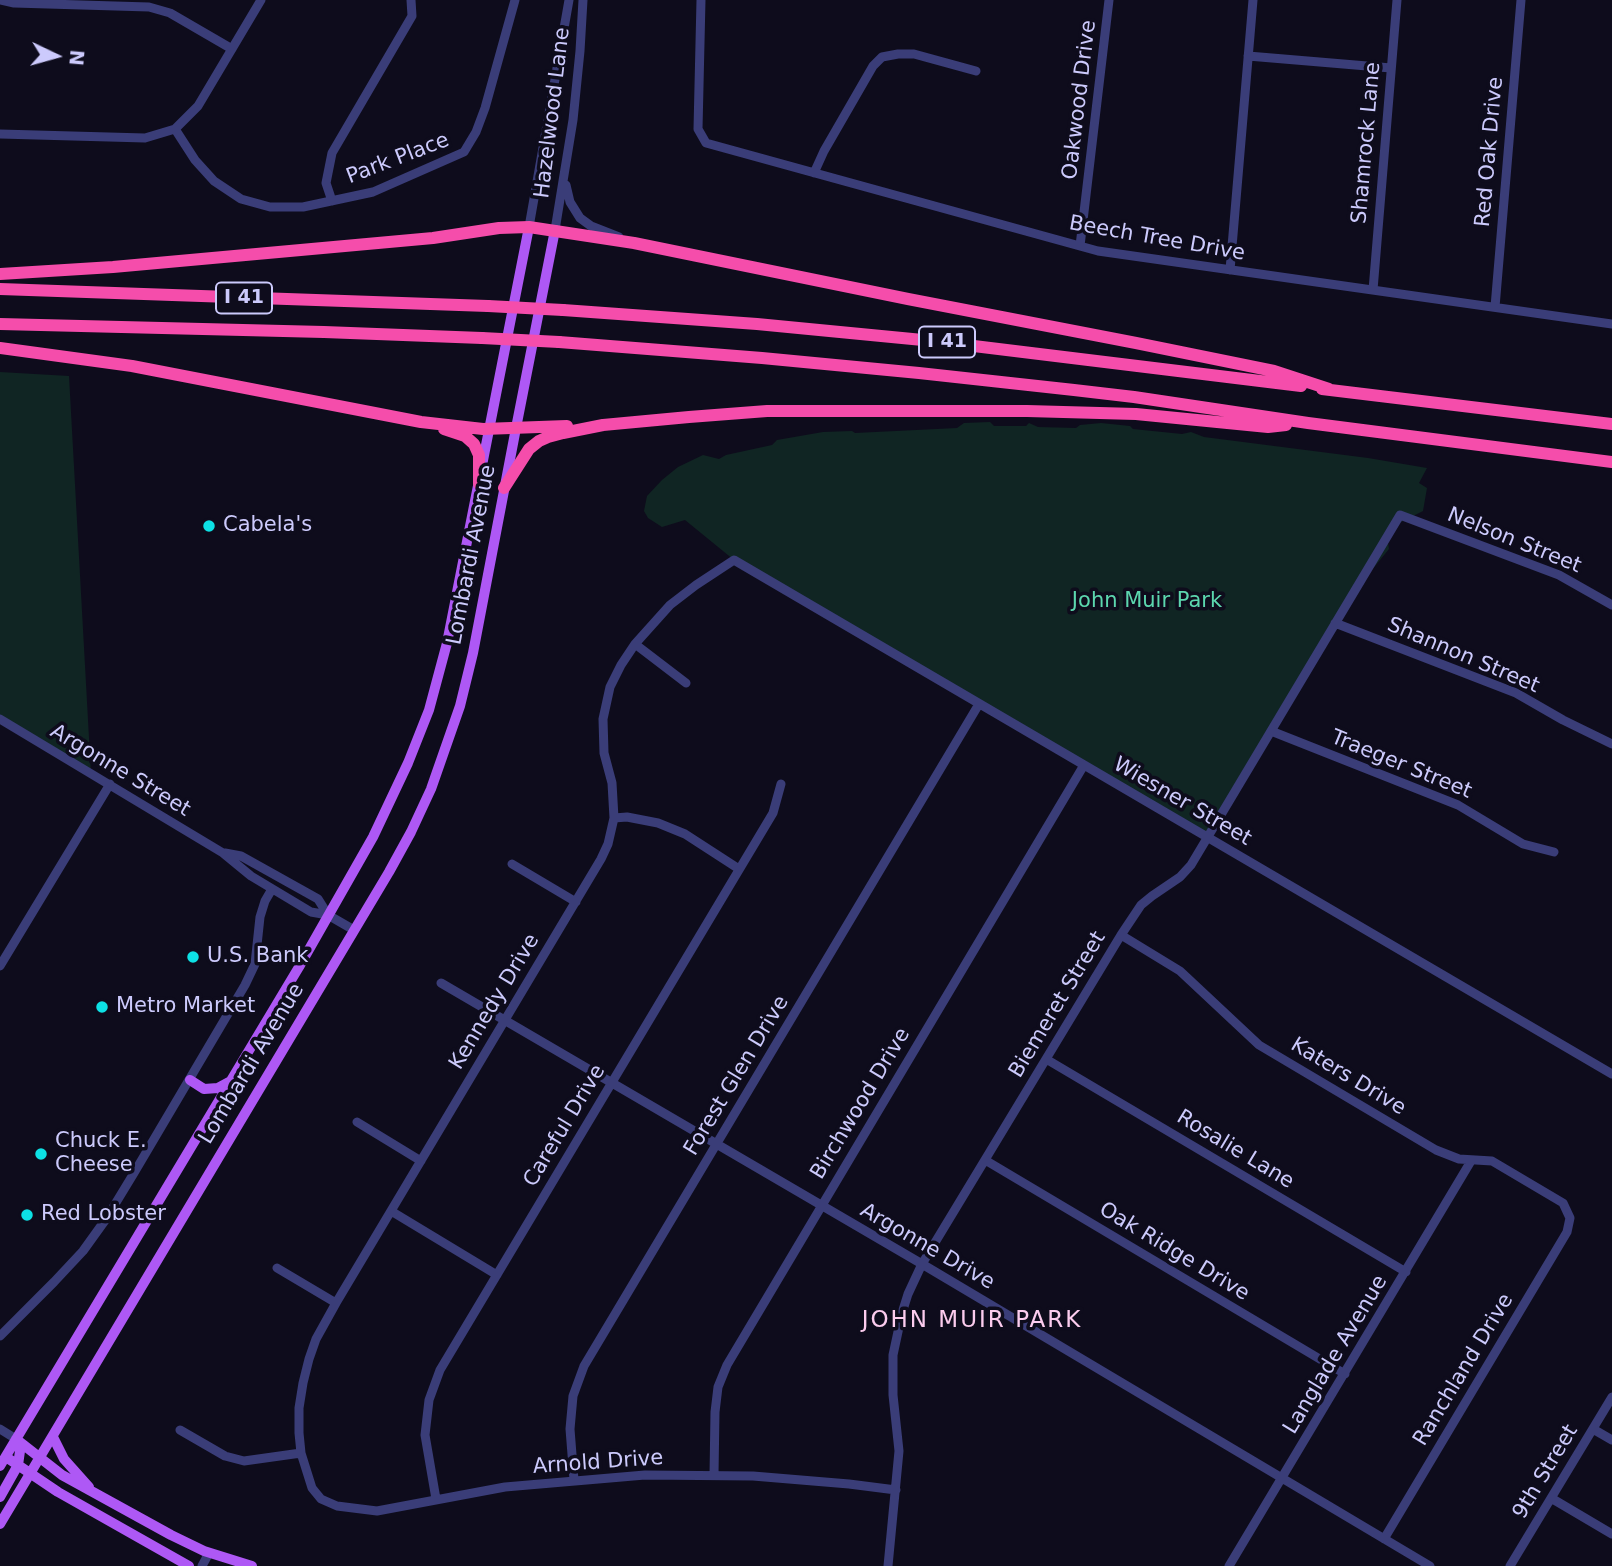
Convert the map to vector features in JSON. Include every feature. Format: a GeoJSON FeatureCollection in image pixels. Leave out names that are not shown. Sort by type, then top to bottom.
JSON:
{"type":"FeatureCollection","features":[{"type":"Feature","properties":{"kind":"highway"},"geometry":{"type":"LineString","coordinates":[[0,274],[90,270],[529,227],[634,243],[896,297],[1110,337],[1274,371],[1329,389]]}},
{"type":"Feature","properties":{"kind":"highway","name":"I 41"},"geometry":{"type":"LineString","coordinates":[[0,289],[488,306],[757,324],[933,341],[1612,424]]}},
{"type":"Feature","properties":{"kind":"highway","name":"I 41"},"geometry":{"type":"LineString","coordinates":[[0,324],[482,338],[748,357],[1134,397],[1307,423],[1612,462]]}},
{"type":"Feature","properties":{"kind":"highway"},"geometry":{"type":"LineString","coordinates":[[0,348],[132,366],[421,422],[490,429],[603,425],[767,411],[954,410],[1136,414],[1268,426],[1307,423]]}},
{"type":"Feature","properties":{"kind":"highway"},"geometry":{"type":"LineString","coordinates":[[421,422],[462,435],[472,442],[479,455],[479,484]]}},
{"type":"Feature","properties":{"kind":"highway"},"geometry":{"type":"LineString","coordinates":[[504,488],[526,453],[539,441],[603,425]]}},
{"type":"Feature","properties":{"kind":"main road","name":"Lombardi Avenue"},"geometry":{"type":"LineString","coordinates":[[2,1459],[231,1082],[387,811],[424,724],[446,650],[529,227]]}},
{"type":"Feature","properties":{"kind":"main road","name":"Lombardi Avenue"},"geometry":{"type":"LineString","coordinates":[[0,1524],[390,872],[431,789],[460,706],[474,653],[555,230]]}},
{"type":"Feature","properties":{"kind":"main road"},"geometry":{"type":"LineString","coordinates":[[190,1080],[204,1089],[210,1115]]}},
{"type":"Feature","properties":{"kind":"main road"},"geometry":{"type":"LineString","coordinates":[[204,1089],[231,1082]]}},
{"type":"Feature","properties":{"kind":"main road"},"geometry":{"type":"LineString","coordinates":[[52,1437],[64,1458],[93,1491]]}},
{"type":"Feature","properties":{"kind":"main road"},"geometry":{"type":"LineString","coordinates":[[16,1439],[62,1475],[171,1535],[209,1553],[252,1566]]}},
{"type":"Feature","properties":{"kind":"main road"},"geometry":{"type":"LineString","coordinates":[[0,1497],[18,1465],[20,1451],[16,1439]]}},
{"type":"Feature","properties":{"kind":"main road"},"geometry":{"type":"LineString","coordinates":[[2,1459],[18,1465],[58,1492],[189,1566]]}},
{"type":"Feature","properties":{"kind":"street"},"geometry":{"type":"LineString","coordinates":[[1,0],[14,3],[124,3],[149,7],[170,13],[232,49]]}},
{"type":"Feature","properties":{"kind":"street"},"geometry":{"type":"LineString","coordinates":[[0,134],[145,138],[175,129],[198,106],[261,0]]}},
{"type":"Feature","properties":{"kind":"street"},"geometry":{"type":"LineString","coordinates":[[332,201],[326,183],[332,153],[412,16],[411,0]]}},
{"type":"Feature","properties":{"kind":"street","name":"Park Place"},"geometry":{"type":"LineString","coordinates":[[175,129],[195,160],[214,181],[241,199],[270,207],[303,208],[373,192],[464,152],[476,132],[485,108],[515,0]]}},
{"type":"Feature","properties":{"kind":"street","name":"Hazelwood Lane"},"geometry":{"type":"LineString","coordinates":[[529,227],[569,0]]}},
{"type":"Feature","properties":{"kind":"street","name":"Hazelwood Lane"},"geometry":{"type":"LineString","coordinates":[[555,230],[580,51],[583,0]]}},
{"type":"Feature","properties":{"kind":"street","name":"Beech Tree Drive"},"geometry":{"type":"LineString","coordinates":[[701,0],[698,128],[706,144],[1098,251],[1612,324]]}},
{"type":"Feature","properties":{"kind":"street","name":"Oakwood Drive"},"geometry":{"type":"LineString","coordinates":[[1080,246],[1109,0]]}},
{"type":"Feature","properties":{"kind":"street"},"geometry":{"type":"LineString","coordinates":[[1230,270],[1253,0]]}},
{"type":"Feature","properties":{"kind":"street","name":"Shamrock Lane"},"geometry":{"type":"LineString","coordinates":[[1373,290],[1397,0]]}},
{"type":"Feature","properties":{"kind":"street","name":"Red Oak Drive"},"geometry":{"type":"LineString","coordinates":[[1495,307],[1521,0]]}},
{"type":"Feature","properties":{"kind":"street"},"geometry":{"type":"LineString","coordinates":[[814,173],[873,66],[882,57],[914,54],[975,71]]}},
{"type":"Feature","properties":{"kind":"street"},"geometry":{"type":"LineString","coordinates":[[1248,56],[1391,68]]}},
{"type":"Feature","properties":{"kind":"street"},"geometry":{"type":"LineString","coordinates":[[565,173],[567,195],[580,218],[591,226],[634,243]]}},
{"type":"Feature","properties":{"kind":"street","name":"Nelson Street"},"geometry":{"type":"LineString","coordinates":[[1400,514],[1559,575],[1612,605]]}},
{"type":"Feature","properties":{"kind":"street","name":"Biemeret Street"},"geometry":{"type":"LineString","coordinates":[[888,1566],[899,1451],[893,1395],[893,1355],[908,1294],[922,1264],[1141,905],[1181,877],[1191,865],[1400,514]]}},
{"type":"Feature","properties":{"kind":"street","name":"Kennedy Drive"},"geometry":{"type":"LineString","coordinates":[[312,1488],[301,1453],[299,1408],[316,1339],[608,844],[614,818],[612,783],[604,753],[603,719],[610,687],[635,644],[670,605],[734,560]]}},
{"type":"Feature","properties":{"kind":"street","name":"Wiesner Street"},"geometry":{"type":"LineString","coordinates":[[734,560],[1612,1074]]}},
{"type":"Feature","properties":{"kind":"street","name":"Shannon Street"},"geometry":{"type":"LineString","coordinates":[[1335,623],[1516,693],[1612,744]]}},
{"type":"Feature","properties":{"kind":"street"},"geometry":{"type":"LineString","coordinates":[[635,644],[686,683]]}},
{"type":"Feature","properties":{"kind":"street","name":"Forest Glen Drive"},"geometry":{"type":"LineString","coordinates":[[574,1480],[570,1429],[573,1396],[584,1366],[979,704]]}},
{"type":"Feature","properties":{"kind":"street","name":"Argonne Street"},"geometry":{"type":"LineString","coordinates":[[0,719],[223,853],[251,877],[311,912],[328,915],[354,930]]}},
{"type":"Feature","properties":{"kind":"street","name":"Traeger Street"},"geometry":{"type":"LineString","coordinates":[[1271,731],[1458,805],[1523,844],[1554,852]]}},
{"type":"Feature","properties":{"kind":"street","name":"Birchwood Drive"},"geometry":{"type":"LineString","coordinates":[[714,1475],[715,1412],[718,1387],[727,1365],[1084,765]]}},
{"type":"Feature","properties":{"kind":"street"},"geometry":{"type":"LineString","coordinates":[[0,966],[110,784]]}},
{"type":"Feature","properties":{"kind":"street","name":"Careful Drive"},"geometry":{"type":"LineString","coordinates":[[436,1499],[425,1435],[429,1400],[440,1370],[773,813],[781,784]]}},
{"type":"Feature","properties":{"kind":"street"},"geometry":{"type":"LineString","coordinates":[[614,818],[627,817],[657,823],[685,834],[740,869]]}},
{"type":"Feature","properties":{"kind":"street","name":"Argonne Street"},"geometry":{"type":"LineString","coordinates":[[223,853],[241,856],[318,899],[328,915]]}},
{"type":"Feature","properties":{"kind":"street"},"geometry":{"type":"LineString","coordinates":[[512,864],[576,902]]}},
{"type":"Feature","properties":{"kind":"street"},"geometry":{"type":"LineString","coordinates":[[0,1336],[71,1266],[111,1211],[245,985],[255,964],[260,917],[272,889]]}},
{"type":"Feature","properties":{"kind":"street","name":"Katers Drive"},"geometry":{"type":"LineString","coordinates":[[1121,935],[1180,971],[1259,1045],[1436,1150],[1459,1159],[1492,1161],[1563,1203],[1570,1218]]}},
{"type":"Feature","properties":{"kind":"street","name":"Argonne Drive"},"geometry":{"type":"LineString","coordinates":[[441,983],[922,1264],[1430,1566]]}},
{"type":"Feature","properties":{"kind":"street","name":"Rosalie Lane"},"geometry":{"type":"LineString","coordinates":[[1046,1059],[1406,1272]]}},
{"type":"Feature","properties":{"kind":"street"},"geometry":{"type":"LineString","coordinates":[[357,1122],[421,1161]]}},
{"type":"Feature","properties":{"kind":"street","name":"Oak Ridge Drive"},"geometry":{"type":"LineString","coordinates":[[985,1160],[1345,1374]]}},
{"type":"Feature","properties":{"kind":"street","name":"Langlade Avenue"},"geometry":{"type":"LineString","coordinates":[[1229,1566],[1471,1161]]}},
{"type":"Feature","properties":{"kind":"street"},"geometry":{"type":"LineString","coordinates":[[391,1211],[497,1275]]}},
{"type":"Feature","properties":{"kind":"street","name":"Ranchland Drive"},"geometry":{"type":"LineString","coordinates":[[1384,1539],[1567,1232],[1570,1218]]}},
{"type":"Feature","properties":{"kind":"street"},"geometry":{"type":"LineString","coordinates":[[277,1268],[336,1303]]}},
{"type":"Feature","properties":{"kind":"street","name":"9th Street"},"geometry":{"type":"LineString","coordinates":[[1510,1566],[1612,1397]]}},
{"type":"Feature","properties":{"kind":"street"},"geometry":{"type":"LineString","coordinates":[[0,1429],[16,1439]]}},
{"type":"Feature","properties":{"kind":"street"},"geometry":{"type":"LineString","coordinates":[[1593,1429],[1612,1440]]}},
{"type":"Feature","properties":{"kind":"street"},"geometry":{"type":"LineString","coordinates":[[180,1430],[225,1456],[244,1461],[301,1453]]}},
{"type":"Feature","properties":{"kind":"street","name":"Arnold Drive"},"geometry":{"type":"LineString","coordinates":[[312,1488],[321,1499],[337,1506],[377,1511],[505,1487],[645,1475],[754,1476],[896,1490]]}},
{"type":"Feature","properties":{"kind":"street"},"geometry":{"type":"LineString","coordinates":[[1551,1498],[1612,1534]]}},
{"type":"Feature","properties":{"kind":"street"},"geometry":{"type":"LineString","coordinates":[[202,1566],[209,1553]]}},
{"type":"Feature","properties":{"kind":"green space"},"geometry":{"type":"Polygon","coordinates":[[[0,372],[69,376],[91,774],[0,718],[0,372]]]}},
{"type":"Feature","properties":{"kind":"green space","name":"John Muir Park"},"geometry":{"type":"Polygon","coordinates":[[[990,422],[994,426],[1026,426],[1029,423],[1038,427],[1076,428],[1080,425],[1101,423],[1182,434],[1191,432],[1204,437],[1427,468],[1419,483],[1427,488],[1423,511],[1395,523],[1387,537],[1389,549],[1367,576],[1208,837],[734,560],[685,520],[662,527],[648,518],[644,511],[647,496],[662,480],[678,467],[703,455],[719,459],[772,445],[777,440],[823,432],[957,428],[964,423],[990,422]]]}},
{"type":"Feature","properties":{"kind":"place","name":"Cabela's"},"geometry":{"type":"Point","coordinates":[209,526]}},
{"type":"Feature","properties":{"kind":"place","name":"U.S. Bank"},"geometry":{"type":"Point","coordinates":[193,957]}},
{"type":"Feature","properties":{"kind":"place","name":"Metro Market"},"geometry":{"type":"Point","coordinates":[102,1007]}},
{"type":"Feature","properties":{"kind":"place","name":"Chuck E. Cheese"},"geometry":{"type":"Point","coordinates":[41,1154]}},
{"type":"Feature","properties":{"kind":"place","name":"Red Lobster"},"geometry":{"type":"Point","coordinates":[27,1215]}},
{"type":"Feature","properties":{"kind":"district","name":"JOHN MUIR PARK"},"geometry":{"type":"Point","coordinates":[972,1321]}}]}
